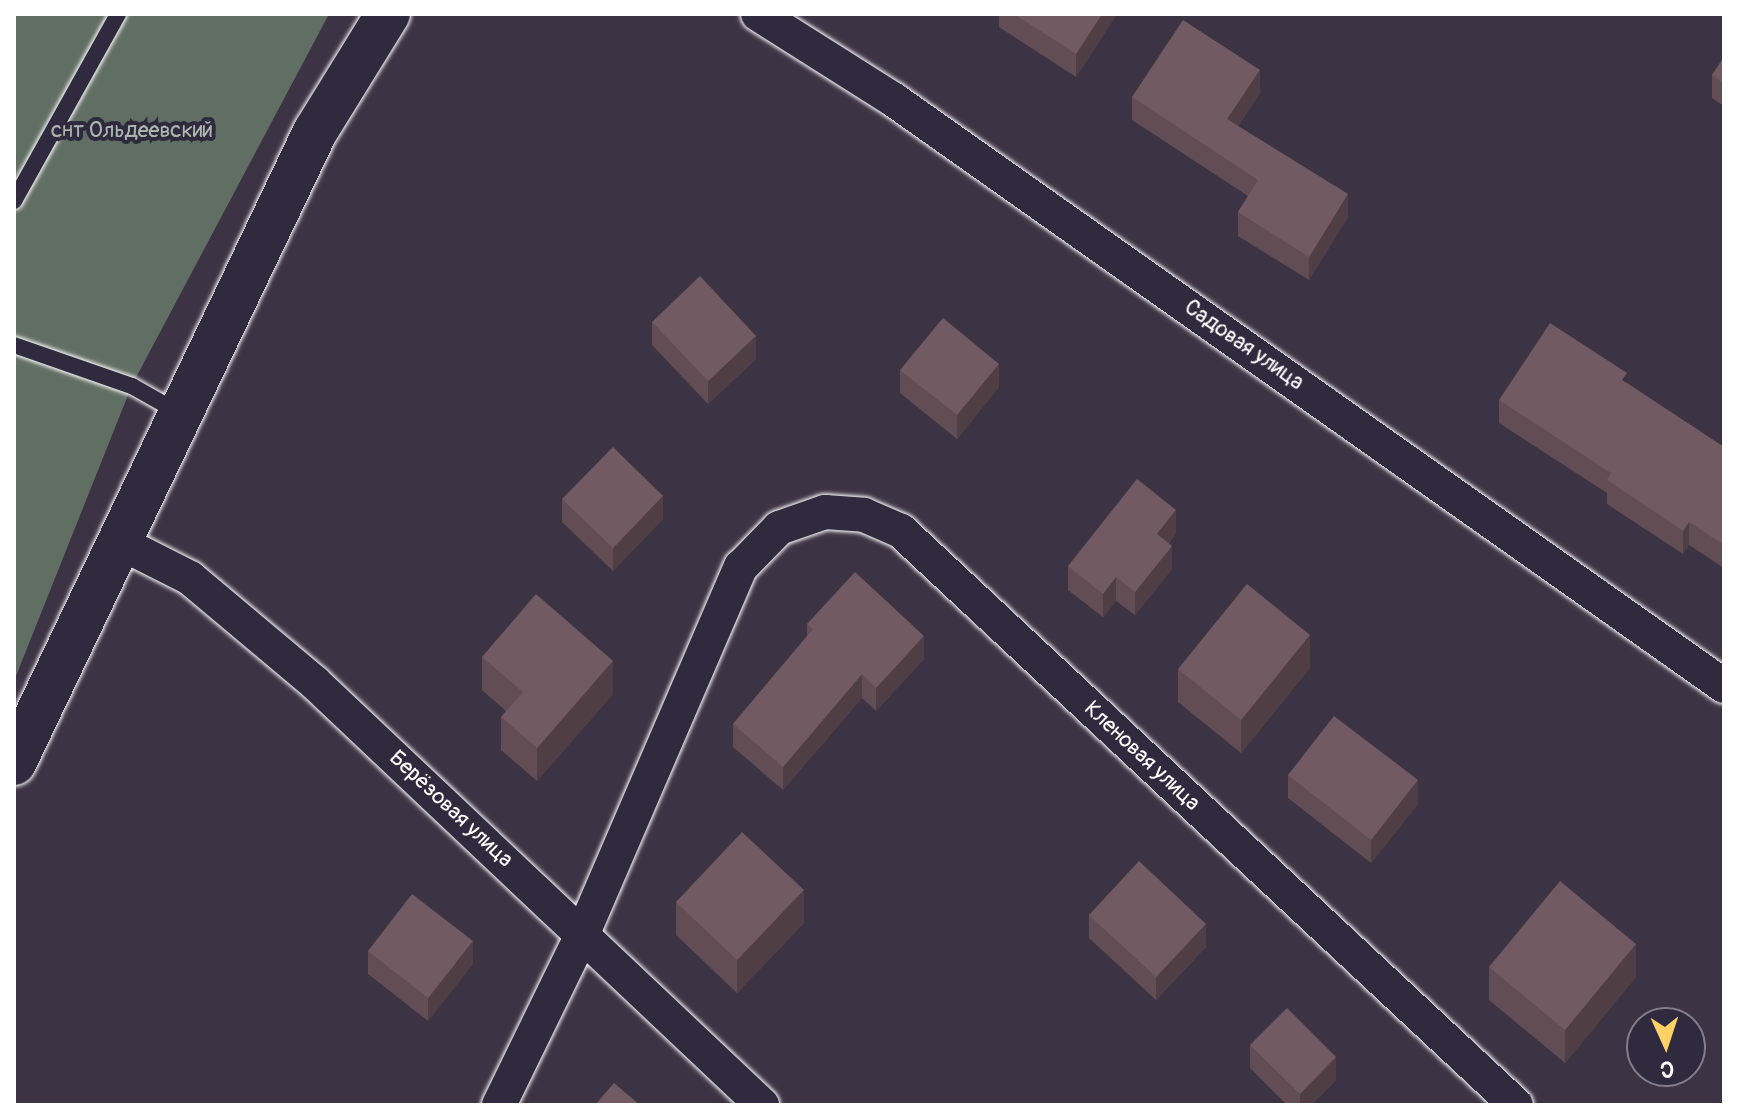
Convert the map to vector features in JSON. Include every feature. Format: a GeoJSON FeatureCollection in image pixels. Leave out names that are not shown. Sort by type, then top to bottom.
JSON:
{"type":"FeatureCollection","features":[{"type":"Feature","properties":{"kind":"street"},"geometry":{"type":"LineString","coordinates":[[14,763],[178,412],[315,132],[388,14]]}},
{"type":"Feature","properties":{"kind":"street","name":"Садовая улица"},"geometry":{"type":"LineString","coordinates":[[758,14],[894,100],[1724,686]]}},
{"type":"Feature","properties":{"kind":"street","name":"Кленовая улица"},"geometry":{"type":"LineString","coordinates":[[583,933],[741,567],[779,528],[825,512],[864,515],[901,531],[1516,1105]]}},
{"type":"Feature","properties":{"kind":"street","name":"Берёзовая улица"},"geometry":{"type":"LineString","coordinates":[[119,542],[190,578],[315,683],[762,1105]]}},
{"type":"Feature","properties":{"kind":"street"},"geometry":{"type":"LineString","coordinates":[[499,1105],[583,933]]}},
{"type":"Feature","properties":{"kind":"lane"},"geometry":{"type":"LineString","coordinates":[[14,201],[118,14]]}},
{"type":"Feature","properties":{"kind":"lane"},"geometry":{"type":"LineString","coordinates":[[14,345],[132,386],[178,412]]}},
{"type":"Feature","properties":{"kind":"green space","name":"снт Ольдеевский"},"geometry":{"type":"Polygon","coordinates":[[[14,14],[329,14],[132,385],[14,681],[14,14]]]}},
{"type":"Feature","properties":{"kind":"building"},"geometry":{"type":"Polygon","coordinates":[[[1014,14],[1102,14],[1076,54],[1014,14]]]}},
{"type":"Feature","properties":{"kind":"building"},"geometry":{"type":"Polygon","coordinates":[[[1183,20],[1260,70],[1227,119],[1348,194],[1309,257],[1238,212],[1258,180],[1132,97],[1183,20]]]}},
{"type":"Feature","properties":{"kind":"building"},"geometry":{"type":"Polygon","coordinates":[[[1724,57],[1724,83],[1712,75],[1724,57]]]}},
{"type":"Feature","properties":{"kind":"building"},"geometry":{"type":"Polygon","coordinates":[[[700,276],[756,336],[708,381],[652,322],[700,276]]]}},
{"type":"Feature","properties":{"kind":"building"},"geometry":{"type":"Polygon","coordinates":[[[943,318],[999,364],[957,415],[900,370],[943,318]]]}},
{"type":"Feature","properties":{"kind":"building"},"geometry":{"type":"Polygon","coordinates":[[[1550,323],[1627,373],[1622,380],[1724,447],[1724,545],[1689,522],[1683,531],[1607,480],[1611,473],[1499,400],[1550,323]]]}},
{"type":"Feature","properties":{"kind":"building"},"geometry":{"type":"Polygon","coordinates":[[[613,447],[663,496],[613,548],[562,499],[613,447]]]}},
{"type":"Feature","properties":{"kind":"building"},"geometry":{"type":"Polygon","coordinates":[[[1137,479],[1176,510],[1157,534],[1172,546],[1135,592],[1116,577],[1103,594],[1068,566],[1137,479]]]}},
{"type":"Feature","properties":{"kind":"building"},"geometry":{"type":"Polygon","coordinates":[[[855,572],[924,636],[876,688],[862,674],[783,767],[733,724],[813,629],[807,624],[855,572]]]}},
{"type":"Feature","properties":{"kind":"building"},"geometry":{"type":"Polygon","coordinates":[[[1247,584],[1310,635],[1241,720],[1178,669],[1247,584]]]}},
{"type":"Feature","properties":{"kind":"building"},"geometry":{"type":"Polygon","coordinates":[[[536,594],[613,661],[537,748],[501,717],[523,692],[482,657],[536,594]]]}},
{"type":"Feature","properties":{"kind":"building"},"geometry":{"type":"Polygon","coordinates":[[[1334,716],[1418,780],[1371,840],[1288,775],[1334,716]]]}},
{"type":"Feature","properties":{"kind":"building"},"geometry":{"type":"Polygon","coordinates":[[[742,832],[804,890],[737,960],[676,902],[742,832]]]}},
{"type":"Feature","properties":{"kind":"building"},"geometry":{"type":"Polygon","coordinates":[[[1139,861],[1206,924],[1156,977],[1089,915],[1139,861]]]}},
{"type":"Feature","properties":{"kind":"building"},"geometry":{"type":"Polygon","coordinates":[[[1560,881],[1636,944],[1565,1030],[1489,967],[1560,881]]]}},
{"type":"Feature","properties":{"kind":"building"},"geometry":{"type":"Polygon","coordinates":[[[412,894],[473,941],[428,998],[368,951],[412,894]]]}},
{"type":"Feature","properties":{"kind":"building"},"geometry":{"type":"Polygon","coordinates":[[[1287,1008],[1336,1057],[1300,1094],[1250,1045],[1287,1008]]]}},
{"type":"Feature","properties":{"kind":"building"},"geometry":{"type":"Polygon","coordinates":[[[614,1083],[640,1105],[595,1105],[614,1083]]]}}]}
